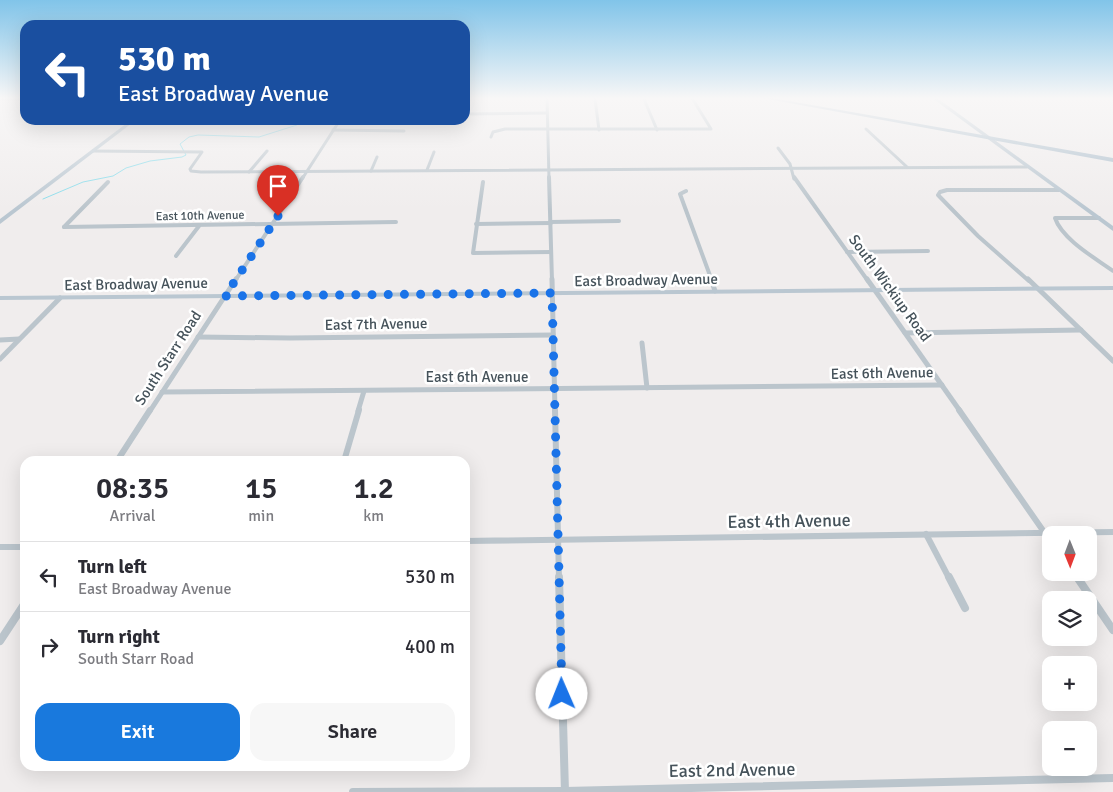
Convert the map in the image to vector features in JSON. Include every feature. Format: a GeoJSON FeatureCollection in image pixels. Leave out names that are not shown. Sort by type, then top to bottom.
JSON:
{"type":"FeatureCollection","features":[{"type":"Feature","properties":{"kind":"main road"},"geometry":{"type":"LineString","coordinates":[[0,222],[114,135]]}},
{"type":"Feature","properties":{"kind":"main road"},"geometry":{"type":"LineString","coordinates":[[969,135],[1113,160]]}},
{"type":"Feature","properties":{"kind":"main road"},"geometry":{"type":"LineString","coordinates":[[983,135],[1113,229]]}},
{"type":"Feature","properties":{"kind":"main road"},"geometry":{"type":"LineString","coordinates":[[1000,135],[1113,155]]}},
{"type":"Feature","properties":{"kind":"main road","name":"East Broadway Avenue"},"geometry":{"type":"LineString","coordinates":[[0,298],[1113,288]]}},
{"type":"Feature","properties":{"kind":"street","name":"South Starr Road"},"geometry":{"type":"LineString","coordinates":[[121,456],[331,135]]}},
{"type":"Feature","properties":{"kind":"street"},"geometry":{"type":"LineString","coordinates":[[548,135],[565,791]]}},
{"type":"Feature","properties":{"kind":"street"},"geometry":{"type":"LineString","coordinates":[[873,135],[907,167]]}},
{"type":"Feature","properties":{"kind":"street","name":"South Wickiup Road"},"geometry":{"type":"LineString","coordinates":[[778,148],[791,168],[794,178],[905,332],[1042,529]]}},
{"type":"Feature","properties":{"kind":"street"},"geometry":{"type":"LineString","coordinates":[[93,151],[202,152],[190,169],[191,171],[249,172],[1027,167]]}},
{"type":"Feature","properties":{"kind":"street"},"geometry":{"type":"LineString","coordinates":[[249,172],[267,151]]}},
{"type":"Feature","properties":{"kind":"street"},"geometry":{"type":"LineString","coordinates":[[427,170],[434,152]]}},
{"type":"Feature","properties":{"kind":"street"},"geometry":{"type":"LineString","coordinates":[[370,171],[377,157]]}},
{"type":"Feature","properties":{"kind":"street","name":"East 10th Avenue"},"geometry":{"type":"LineString","coordinates":[[108,182],[64,227],[396,222]]}},
{"type":"Feature","properties":{"kind":"street"},"geometry":{"type":"LineString","coordinates":[[483,182],[473,253],[551,252]]}},
{"type":"Feature","properties":{"kind":"street"},"geometry":{"type":"LineString","coordinates":[[1059,190],[947,190],[940,192],[938,195],[978,236],[1038,288],[1113,361]]}},
{"type":"Feature","properties":{"kind":"street"},"geometry":{"type":"LineString","coordinates":[[686,192],[680,194],[683,206],[709,267],[715,291]]}},
{"type":"Feature","properties":{"kind":"street"},"geometry":{"type":"LineString","coordinates":[[1099,218],[1055,218],[1057,226],[1113,271]]}},
{"type":"Feature","properties":{"kind":"street"},"geometry":{"type":"LineString","coordinates":[[476,224],[619,221]]}},
{"type":"Feature","properties":{"kind":"street"},"geometry":{"type":"LineString","coordinates":[[176,256],[199,226]]}},
{"type":"Feature","properties":{"kind":"street"},"geometry":{"type":"LineString","coordinates":[[847,252],[928,251]]}},
{"type":"Feature","properties":{"kind":"street"},"geometry":{"type":"LineString","coordinates":[[0,358],[60,298]]}},
{"type":"Feature","properties":{"kind":"street"},"geometry":{"type":"LineString","coordinates":[[905,332],[1081,330]]}},
{"type":"Feature","properties":{"kind":"street","name":"East 7th Avenue"},"geometry":{"type":"LineString","coordinates":[[198,337],[290,338],[553,335]]}},
{"type":"Feature","properties":{"kind":"street"},"geometry":{"type":"LineString","coordinates":[[0,340],[19,340]]}},
{"type":"Feature","properties":{"kind":"street"},"geometry":{"type":"LineString","coordinates":[[642,343],[647,388]]}},
{"type":"Feature","properties":{"kind":"street","name":"East 6th Avenue"},"geometry":{"type":"LineString","coordinates":[[162,392],[942,385]]}},
{"type":"Feature","properties":{"kind":"street"},"geometry":{"type":"LineString","coordinates":[[345,456],[364,391]]}},
{"type":"Feature","properties":{"kind":"street","name":"East 4th Avenue"},"geometry":{"type":"LineString","coordinates":[[1098,532],[1113,532]]}},
{"type":"Feature","properties":{"kind":"street","name":"East 4th Avenue"},"geometry":{"type":"LineString","coordinates":[[470,541],[1042,533]]}},
{"type":"Feature","properties":{"kind":"street"},"geometry":{"type":"LineString","coordinates":[[926,534],[965,608]]}},
{"type":"Feature","properties":{"kind":"street"},"geometry":{"type":"LineString","coordinates":[[0,547],[20,547]]}},
{"type":"Feature","properties":{"kind":"street"},"geometry":{"type":"LineString","coordinates":[[1079,581],[1113,630]]}},
{"type":"Feature","properties":{"kind":"street"},"geometry":{"type":"LineString","coordinates":[[0,642],[20,611]]}},
{"type":"Feature","properties":{"kind":"street","name":"East 2nd Avenue"},"geometry":{"type":"LineString","coordinates":[[352,792],[565,791],[1113,778]]}},
{"type":"Feature","properties":{"kind":"waterway"},"geometry":{"type":"LineString","coordinates":[[43,199],[83,182],[113,176],[126,168],[150,161],[182,157],[186,155],[180,144],[189,137],[198,135],[259,137],[265,135]]}},
{"type":"Feature","properties":{"kind":"route"},"geometry":{"type":"LineString","coordinates":[[278,216],[225,296],[552,293],[562,694]]}}]}
